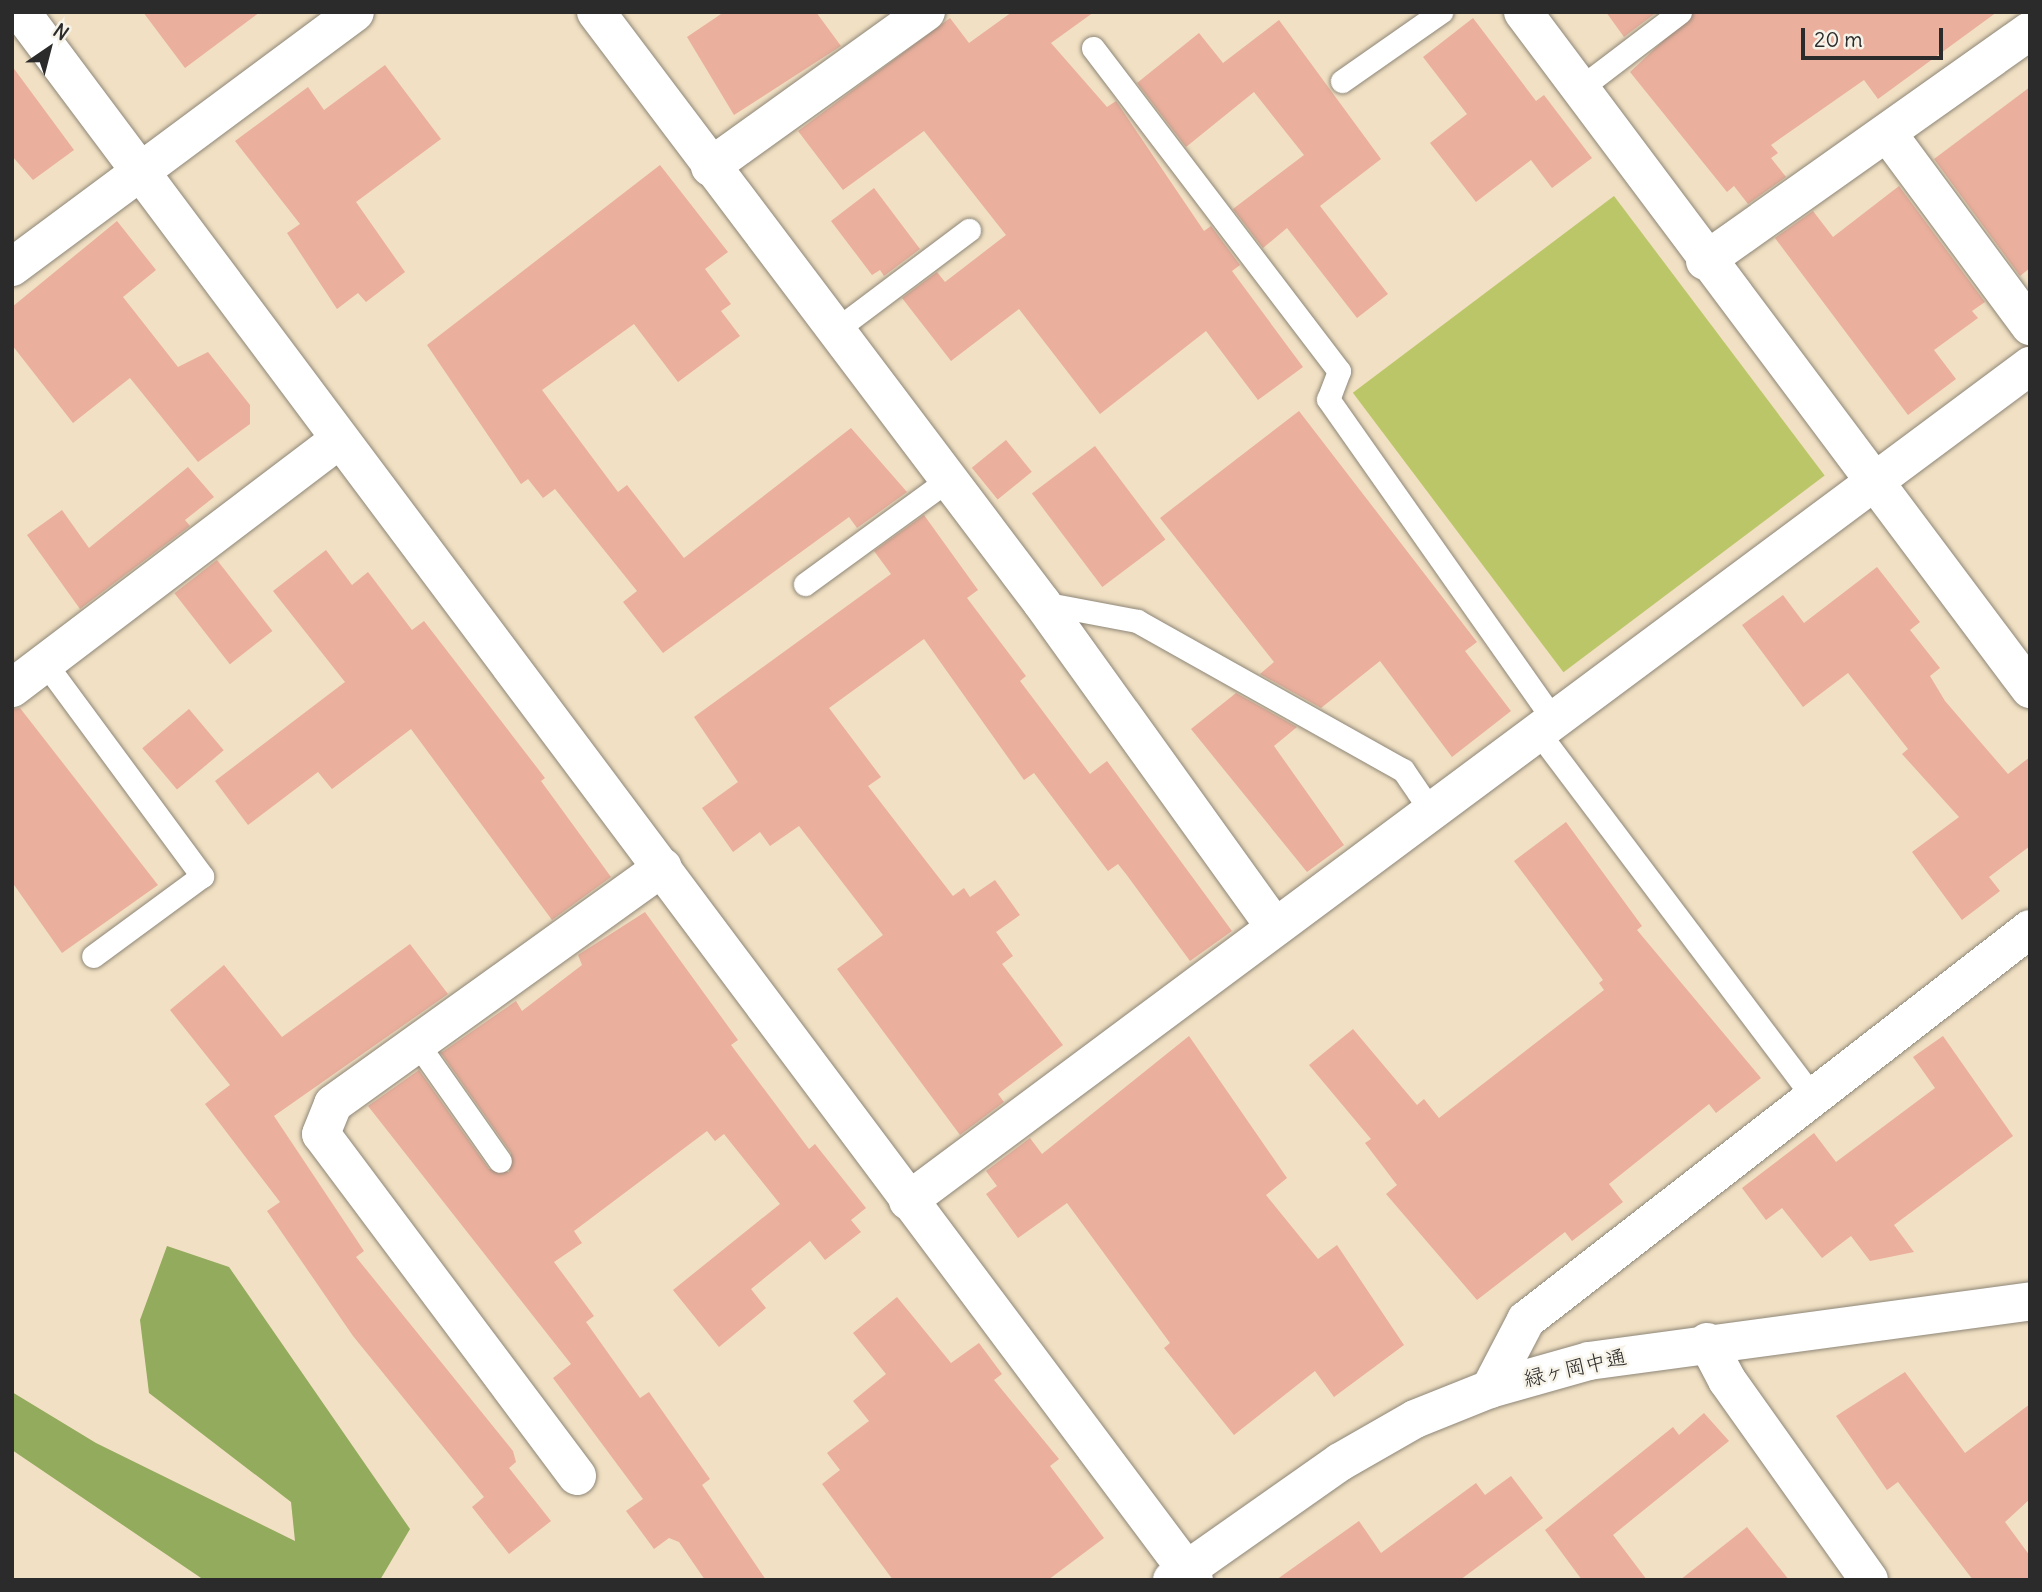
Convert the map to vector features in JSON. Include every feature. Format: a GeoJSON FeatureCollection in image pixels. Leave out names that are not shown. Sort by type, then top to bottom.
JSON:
{"type":"FeatureCollection","features":[{"type":"Feature","properties":{"kind":"street"},"geometry":{"type":"LineString","coordinates":[[21,12],[339,440],[663,867],[1184,1576]]}},
{"type":"Feature","properties":{"kind":"street"},"geometry":{"type":"LineString","coordinates":[[12,267],[355,12]]}},
{"type":"Feature","properties":{"kind":"street"},"geometry":{"type":"LineString","coordinates":[[596,12],[710,167],[837,329],[1042,603],[1275,926]]}},
{"type":"Feature","properties":{"kind":"street"},"geometry":{"type":"LineString","coordinates":[[710,167],[926,12]]}},
{"type":"Feature","properties":{"kind":"street"},"geometry":{"type":"LineString","coordinates":[[1523,12],[1705,261],[2030,689]]}},
{"type":"Feature","properties":{"kind":"street"},"geometry":{"type":"LineString","coordinates":[[1705,261],[2030,31]]}},
{"type":"Feature","properties":{"kind":"street"},"geometry":{"type":"LineString","coordinates":[[1888,134],[2030,326]]}},
{"type":"Feature","properties":{"kind":"street"},"geometry":{"type":"LineString","coordinates":[[908,1201],[2030,366]]}},
{"type":"Feature","properties":{"kind":"street"},"geometry":{"type":"LineString","coordinates":[[12,688],[339,440]]}},
{"type":"Feature","properties":{"kind":"street"},"geometry":{"type":"LineString","coordinates":[[577,1476],[321,1134],[333,1104],[663,867]]}},
{"type":"Feature","properties":{"kind":"street"},"geometry":{"type":"LineString","coordinates":[[1490,1389],[1526,1320],[2030,929]]}},
{"type":"Feature","properties":{"kind":"street","name":"緑ヶ岡中通"},"geometry":{"type":"LineString","coordinates":[[1184,1576],[1340,1462],[1415,1419],[1490,1389],[1589,1361],[1707,1342],[2030,1301]]}},
{"type":"Feature","properties":{"kind":"street"},"geometry":{"type":"LineString","coordinates":[[1707,1342],[1727,1380],[1870,1580]]}},
{"type":"Feature","properties":{"kind":"lane"},"geometry":{"type":"LineString","coordinates":[[1342,81],[1441,12]]}},
{"type":"Feature","properties":{"kind":"lane"},"geometry":{"type":"LineString","coordinates":[[1579,89],[1680,12]]}},
{"type":"Feature","properties":{"kind":"lane"},"geometry":{"type":"LineString","coordinates":[[1093,48],[1339,372],[1328,399],[1546,726],[1813,1097]]}},
{"type":"Feature","properties":{"kind":"lane"},"geometry":{"type":"LineString","coordinates":[[837,329],[969,230]]}},
{"type":"Feature","properties":{"kind":"lane"},"geometry":{"type":"LineString","coordinates":[[805,584],[949,479]]}},
{"type":"Feature","properties":{"kind":"lane"},"geometry":{"type":"LineString","coordinates":[[1042,603],[1137,621],[1404,770],[1431,811]]}},
{"type":"Feature","properties":{"kind":"lane"},"geometry":{"type":"LineString","coordinates":[[45,663],[202,876],[93,956]]}},
{"type":"Feature","properties":{"kind":"lane"},"geometry":{"type":"LineString","coordinates":[[417,1043],[500,1161]]}},
{"type":"Feature","properties":{"kind":"green space"},"geometry":{"type":"Polygon","coordinates":[[[1614,196],[1825,476],[1563,672],[1353,393],[1614,196]]]}},
{"type":"Feature","properties":{"kind":"green space"},"geometry":{"type":"Polygon","coordinates":[[[167,1246],[229,1267],[410,1529],[380,1580],[204,1580],[12,1450],[12,1392],[96,1443],[295,1541],[291,1502],[149,1393],[140,1320],[167,1246]]]}},
{"type":"Feature","properties":{"kind":"building"},"geometry":{"type":"Polygon","coordinates":[[[143,12],[260,12],[185,68],[143,12]]]}},
{"type":"Feature","properties":{"kind":"building"},"geometry":{"type":"Polygon","coordinates":[[[724,12],[816,12],[841,46],[734,115],[687,37],[724,12]]]}},
{"type":"Feature","properties":{"kind":"building"},"geometry":{"type":"Polygon","coordinates":[[[1012,12],[1094,12],[1051,43],[1107,107],[1116,101],[1204,231],[1211,226],[1240,265],[1232,271],[1303,367],[1258,400],[1206,331],[1100,414],[1019,309],[951,361],[902,298],[937,272],[945,282],[1006,235],[924,131],[843,190],[798,131],[950,18],[969,43],[1012,12]]]}},
{"type":"Feature","properties":{"kind":"building"},"geometry":{"type":"Polygon","coordinates":[[[1606,12],[1657,12],[1624,37],[1606,12]]]}},
{"type":"Feature","properties":{"kind":"building"},"geometry":{"type":"Polygon","coordinates":[[[1694,12],[1997,12],[1878,99],[1864,80],[1771,145],[1778,153],[1771,158],[1786,177],[1748,204],[1734,186],[1727,192],[1630,72],[1694,12]]]}},
{"type":"Feature","properties":{"kind":"building"},"geometry":{"type":"Polygon","coordinates":[[[1473,18],[1536,101],[1544,95],[1592,158],[1552,188],[1531,160],[1476,202],[1430,143],[1467,114],[1423,57],[1473,18]]]}},
{"type":"Feature","properties":{"kind":"building"},"geometry":{"type":"Polygon","coordinates":[[[1279,20],[1381,159],[1320,206],[1388,294],[1357,318],[1287,228],[1263,248],[1233,209],[1304,155],[1254,92],[1186,147],[1137,83],[1199,33],[1223,63],[1279,20]]]}},
{"type":"Feature","properties":{"kind":"building"},"geometry":{"type":"Polygon","coordinates":[[[385,65],[441,139],[356,202],[405,272],[366,302],[358,293],[337,309],[287,233],[300,224],[235,141],[308,87],[324,110],[385,65]]]}},
{"type":"Feature","properties":{"kind":"building"},"geometry":{"type":"Polygon","coordinates":[[[12,66],[74,150],[33,180],[12,156],[12,66]]]}},
{"type":"Feature","properties":{"kind":"building"},"geometry":{"type":"Polygon","coordinates":[[[2030,87],[2030,268],[2020,276],[1934,159],[2030,87]]]}},
{"type":"Feature","properties":{"kind":"building"},"geometry":{"type":"Polygon","coordinates":[[[660,165],[728,252],[705,269],[731,304],[721,311],[740,336],[678,382],[634,324],[542,390],[618,492],[627,485],[684,558],[851,428],[907,492],[857,528],[849,517],[663,653],[623,602],[637,591],[555,489],[543,498],[528,479],[521,484],[427,345],[660,165]]]}},
{"type":"Feature","properties":{"kind":"building"},"geometry":{"type":"Polygon","coordinates":[[[1899,186],[1985,302],[1972,311],[1978,318],[1934,350],[1956,379],[1908,415],[1775,238],[1813,211],[1833,237],[1899,186]]]}},
{"type":"Feature","properties":{"kind":"building"},"geometry":{"type":"Polygon","coordinates":[[[874,188],[920,249],[884,276],[880,270],[872,275],[831,221],[874,188]]]}},
{"type":"Feature","properties":{"kind":"building"},"geometry":{"type":"Polygon","coordinates":[[[117,221],[156,270],[123,297],[178,367],[208,352],[250,405],[250,424],[198,462],[130,378],[73,423],[12,345],[12,307],[117,221]]]}},
{"type":"Feature","properties":{"kind":"building"},"geometry":{"type":"Polygon","coordinates":[[[1299,411],[1477,642],[1465,651],[1511,711],[1452,757],[1380,661],[1321,708],[1260,674],[1274,662],[1160,518],[1299,411]]]}},
{"type":"Feature","properties":{"kind":"building"},"geometry":{"type":"Polygon","coordinates":[[[1006,440],[1032,472],[998,500],[972,468],[1006,440]]]}},
{"type":"Feature","properties":{"kind":"building"},"geometry":{"type":"Polygon","coordinates":[[[1095,446],[1165,539],[1102,587],[1032,494],[1095,446]]]}},
{"type":"Feature","properties":{"kind":"building"},"geometry":{"type":"Polygon","coordinates":[[[188,467],[214,497],[185,520],[190,526],[80,609],[27,535],[62,510],[89,548],[188,467]]]}},
{"type":"Feature","properties":{"kind":"building"},"geometry":{"type":"Polygon","coordinates":[[[924,515],[978,590],[967,598],[1026,676],[1020,681],[1090,774],[1107,761],[1232,931],[1190,961],[1118,864],[1108,871],[1034,773],[1024,780],[924,639],[829,708],[881,777],[868,786],[953,896],[964,888],[970,897],[995,880],[1020,915],[996,932],[1013,956],[1002,964],[1063,1045],[998,1094],[1004,1102],[960,1135],[837,969],[883,935],[799,826],[770,846],[760,832],[733,852],[702,808],[738,782],[694,717],[891,574],[874,551],[924,515]]]}},
{"type":"Feature","properties":{"kind":"building"},"geometry":{"type":"Polygon","coordinates":[[[326,550],[352,585],[368,572],[412,630],[424,621],[545,778],[541,781],[611,877],[552,920],[411,729],[332,789],[318,772],[248,825],[215,781],[345,682],[273,591],[326,550]]]}},
{"type":"Feature","properties":{"kind":"building"},"geometry":{"type":"Polygon","coordinates":[[[217,560],[272,631],[230,664],[174,593],[217,560]]]}},
{"type":"Feature","properties":{"kind":"building"},"geometry":{"type":"Polygon","coordinates":[[[1877,567],[1920,622],[1910,630],[1940,668],[1930,676],[1945,701],[2008,774],[2030,757],[2030,846],[1989,877],[2000,891],[1962,920],[1912,852],[1959,817],[1902,754],[1908,749],[1848,673],[1803,707],[1742,625],[1783,595],[1804,623],[1877,567]]]}},
{"type":"Feature","properties":{"kind":"building"},"geometry":{"type":"Polygon","coordinates":[[[1236,693],[1297,727],[1274,746],[1344,845],[1307,872],[1191,729],[1236,693]]]}},
{"type":"Feature","properties":{"kind":"building"},"geometry":{"type":"Polygon","coordinates":[[[20,708],[158,885],[62,953],[12,882],[12,709],[20,708]]]}},
{"type":"Feature","properties":{"kind":"building"},"geometry":{"type":"Polygon","coordinates":[[[189,709],[224,750],[177,790],[142,748],[189,709]]]}},
{"type":"Feature","properties":{"kind":"building"},"geometry":{"type":"Polygon","coordinates":[[[1566,822],[1642,926],[1637,930],[1761,1078],[1716,1113],[1709,1104],[1609,1184],[1623,1202],[1572,1241],[1565,1232],[1477,1300],[1386,1194],[1397,1185],[1365,1143],[1371,1139],[1309,1065],[1353,1029],[1417,1105],[1424,1099],[1439,1118],[1604,990],[1599,983],[1603,980],[1514,861],[1566,822]]]}},
{"type":"Feature","properties":{"kind":"building"},"geometry":{"type":"Polygon","coordinates":[[[645,912],[738,1040],[731,1045],[809,1149],[815,1144],[866,1208],[851,1220],[861,1232],[825,1260],[810,1241],[751,1289],[766,1308],[719,1347],[673,1290],[780,1204],[724,1134],[715,1141],[707,1131],[574,1231],[582,1243],[554,1262],[594,1316],[586,1322],[640,1398],[649,1392],[710,1479],[702,1485],[766,1580],[705,1580],[679,1542],[669,1538],[654,1549],[626,1511],[643,1499],[553,1378],[571,1364],[368,1106],[419,1070],[489,1169],[509,1172],[511,1153],[441,1053],[516,1001],[522,1011],[582,965],[578,955],[645,912]]]}},
{"type":"Feature","properties":{"kind":"building"},"geometry":{"type":"Polygon","coordinates":[[[410,944],[448,994],[274,1116],[364,1251],[356,1257],[513,1451],[516,1462],[509,1468],[551,1521],[509,1554],[472,1507],[484,1497],[353,1336],[267,1211],[280,1202],[205,1104],[230,1085],[170,1010],[224,965],[282,1037],[410,944]]]}},
{"type":"Feature","properties":{"kind":"building"},"geometry":{"type":"Polygon","coordinates":[[[1189,1036],[1287,1178],[1266,1195],[1318,1259],[1337,1245],[1404,1345],[1334,1397],[1315,1371],[1234,1435],[1164,1348],[1170,1343],[1067,1203],[1018,1238],[986,1194],[997,1186],[986,1171],[1030,1138],[1042,1154],[1189,1036]]]}},
{"type":"Feature","properties":{"kind":"building"},"geometry":{"type":"Polygon","coordinates":[[[1943,1036],[2013,1136],[1894,1225],[1914,1252],[1870,1261],[1851,1236],[1822,1258],[1782,1208],[1766,1220],[1742,1188],[1814,1133],[1836,1162],[1935,1088],[1913,1057],[1943,1036]]]}},
{"type":"Feature","properties":{"kind":"building"},"geometry":{"type":"Polygon","coordinates":[[[897,1297],[951,1363],[979,1343],[1002,1374],[994,1380],[1059,1459],[1050,1466],[1104,1538],[1048,1580],[893,1580],[822,1484],[840,1470],[827,1453],[869,1421],[853,1401],[886,1374],[853,1333],[897,1297]]]}},
{"type":"Feature","properties":{"kind":"building"},"geometry":{"type":"Polygon","coordinates":[[[1905,1372],[1965,1453],[2030,1404],[2030,1499],[2005,1522],[2030,1556],[2030,1580],[1973,1580],[1898,1482],[1887,1490],[1836,1416],[1905,1372]]]}},
{"type":"Feature","properties":{"kind":"building"},"geometry":{"type":"Polygon","coordinates":[[[1704,1413],[1729,1441],[1613,1535],[1647,1580],[1582,1580],[1545,1530],[1673,1427],[1679,1435],[1704,1413]]]}},
{"type":"Feature","properties":{"kind":"building"},"geometry":{"type":"Polygon","coordinates":[[[1511,1476],[1543,1518],[1460,1580],[1276,1580],[1359,1521],[1381,1553],[1476,1483],[1485,1495],[1511,1476]]]}},
{"type":"Feature","properties":{"kind":"building"},"geometry":{"type":"Polygon","coordinates":[[[1747,1527],[1789,1580],[1680,1580],[1747,1527]]]}}]}
